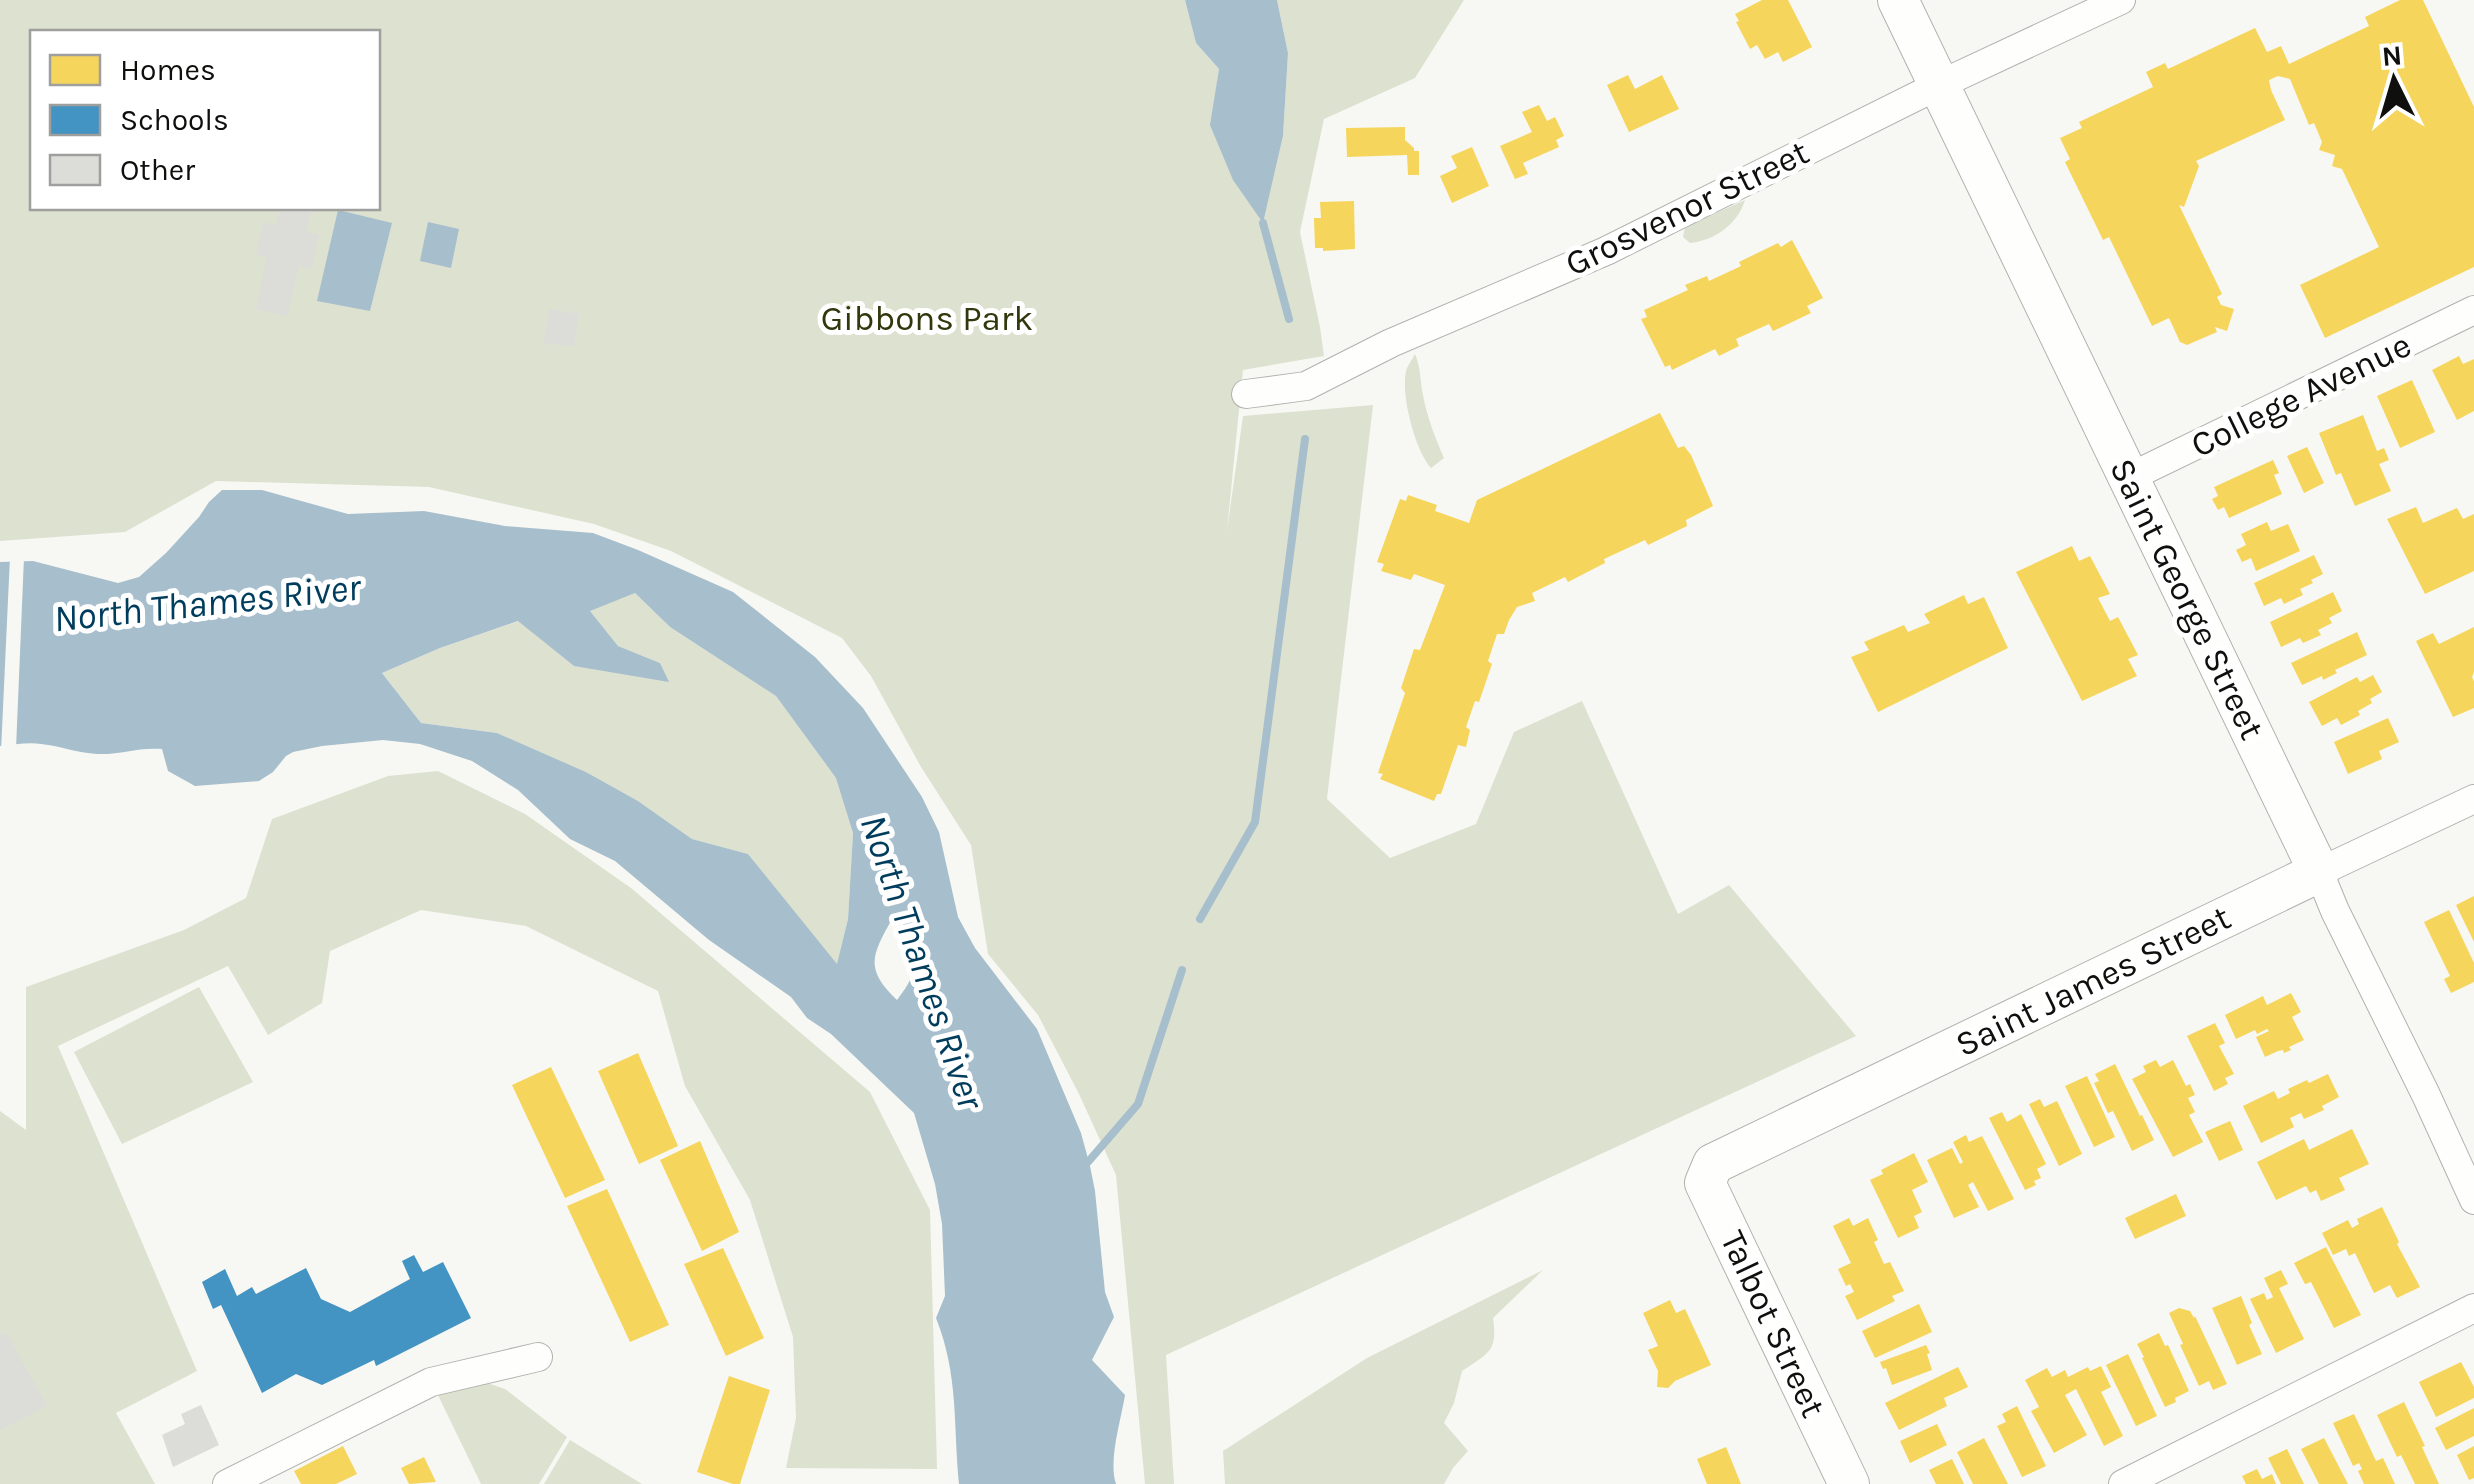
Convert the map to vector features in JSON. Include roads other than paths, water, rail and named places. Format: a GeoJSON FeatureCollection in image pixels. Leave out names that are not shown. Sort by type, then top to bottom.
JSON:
{"type":"FeatureCollection","features":[{"type":"Feature","properties":{"kind":"street","name":"Saint George Street"},"geometry":{"type":"LineString","coordinates":[[1898,0],[2474,1200]]}},
{"type":"Feature","properties":{"kind":"street","name":"Grosvenor Street"},"geometry":{"type":"LineString","coordinates":[[1246,394],[1306,386],[1390,344],[1621,244],[1939,85],[2120,0]]}},
{"type":"Feature","properties":{"kind":"street","name":"College Avenue"},"geometry":{"type":"LineString","coordinates":[[2128,478],[2474,310]]}},
{"type":"Feature","properties":{"kind":"street","name":"Saint James Street"},"geometry":{"type":"LineString","coordinates":[[1713,1164],[2474,798]]}},
{"type":"Feature","properties":{"kind":"street","name":"Talbot Street"},"geometry":{"type":"LineString","coordinates":[[1713,1164],[1705,1183],[1849,1484]]}},
{"type":"Feature","properties":{"kind":"street"},"geometry":{"type":"LineString","coordinates":[[2122,1484],[2474,1308]]}},
{"type":"Feature","properties":{"kind":"street"},"geometry":{"type":"LineString","coordinates":[[243,1480],[431,1382],[538,1357]]}},
{"type":"Feature","properties":{"kind":"water"},"geometry":{"type":"Polygon","coordinates":[[[1185,0],[1277,0],[1288,53],[1283,136],[1263,223],[1233,180],[1210,125],[1219,69],[1196,43],[1185,0]]]}},
{"type":"Feature","properties":{"kind":"water"},"geometry":{"type":"Polygon","coordinates":[[[338,210],[392,223],[370,311],[317,301],[338,210]]]}},
{"type":"Feature","properties":{"kind":"water"},"geometry":{"type":"Polygon","coordinates":[[[428,222],[459,229],[451,268],[420,261],[428,222]]]}},
{"type":"Feature","properties":{"kind":"water","name":"North Thames River"},"geometry":{"type":"Polygon","coordinates":[[[222,490],[262,490],[348,514],[424,511],[505,526],[593,533],[733,592],[815,657],[863,708],[922,797],[939,832],[958,917],[975,948],[1037,1029],[1081,1133],[1095,1191],[1105,1292],[1114,1317],[1092,1360],[1125,1395],[1114,1452],[1116,1484],[959,1484],[952,1380],[936,1318],[945,1296],[942,1224],[914,1113],[831,1034],[807,1018],[791,997],[709,940],[615,861],[570,839],[518,790],[472,761],[420,744],[383,740],[293,752],[259,781],[195,786],[168,771],[162,749],[97,754],[36,743],[0,746],[0,562],[33,561],[118,583],[139,577],[166,553],[222,490]],[[635,593],[590,611],[618,646],[660,663],[669,682],[574,666],[518,621],[382,673],[421,723],[497,733],[586,772],[638,801],[692,839],[748,854],[837,964],[848,919],[853,833],[836,778],[776,696],[670,627],[635,593]],[[892,919],[875,961],[879,979],[897,1000],[915,963],[903,924],[892,919]]]}},
{"type":"Feature","properties":{"kind":"waterway"},"geometry":{"type":"LineString","coordinates":[[1263,223],[1289,319]]}},
{"type":"Feature","properties":{"kind":"waterway"},"geometry":{"type":"LineString","coordinates":[[1200,919],[1255,822],[1305,439]]}},
{"type":"Feature","properties":{"kind":"waterway"},"geometry":{"type":"LineString","coordinates":[[1088,1162],[1138,1104],[1182,970]]}},
{"type":"Feature","properties":{"kind":"park label","name":"Gibbons Park"},"geometry":{"type":"Point","coordinates":[927,318]}}]}
